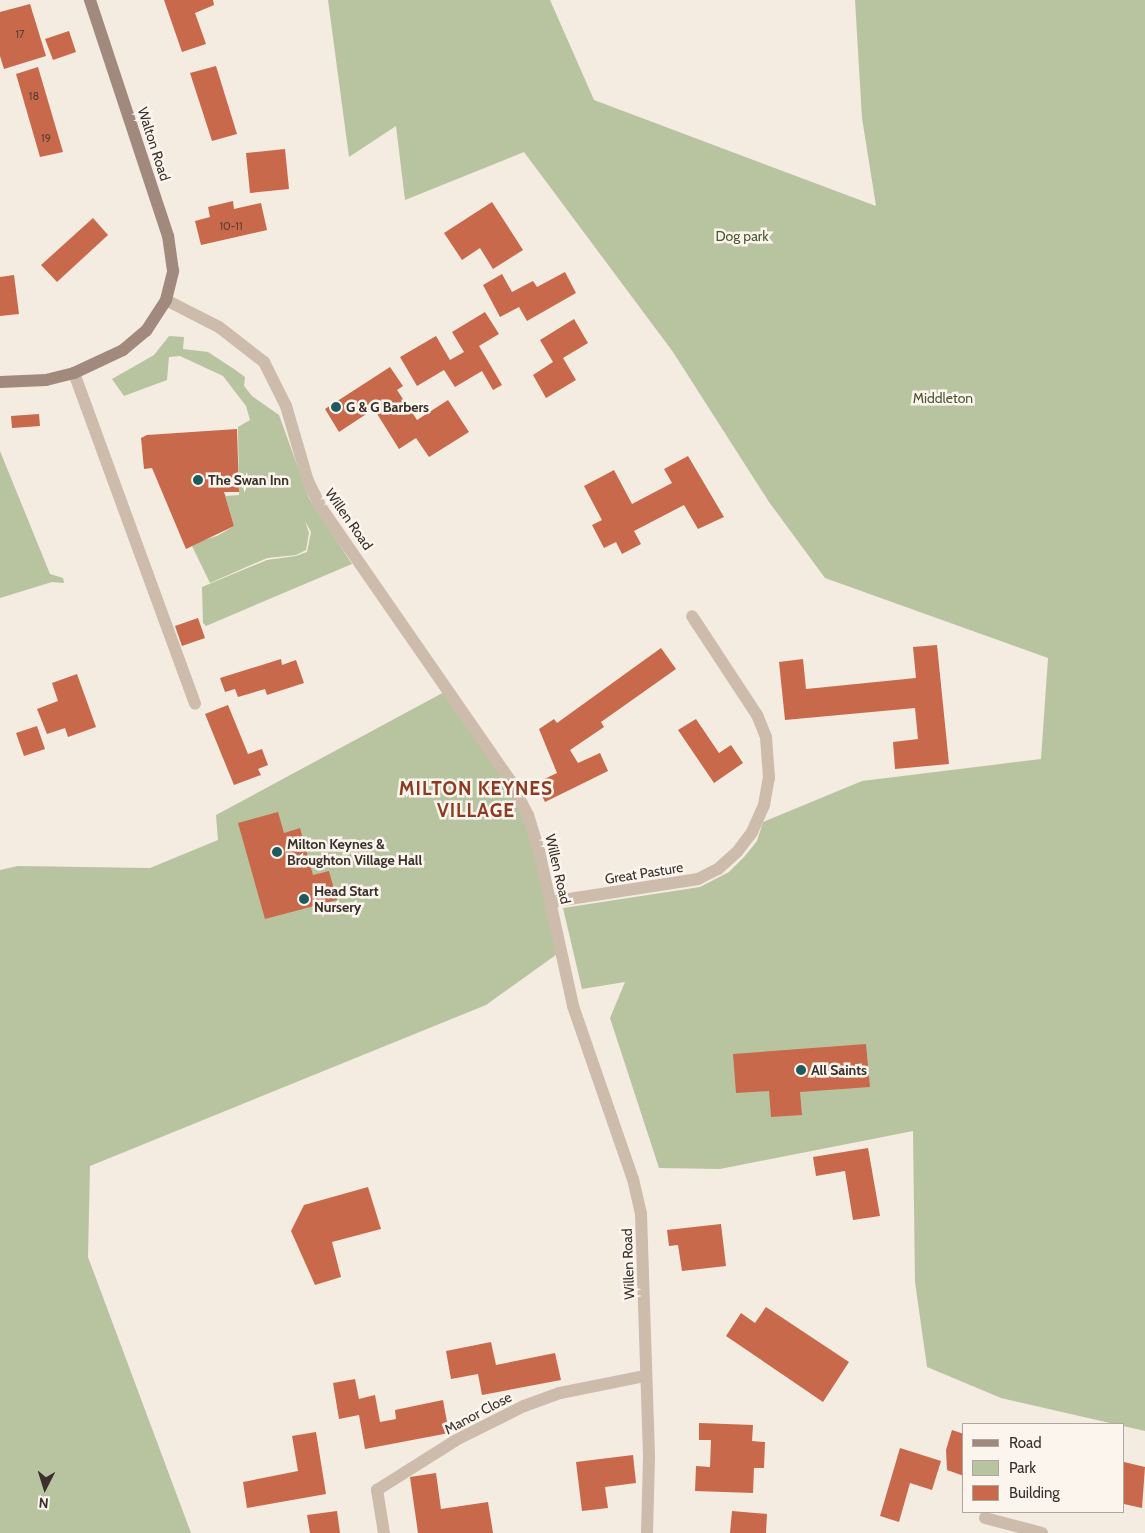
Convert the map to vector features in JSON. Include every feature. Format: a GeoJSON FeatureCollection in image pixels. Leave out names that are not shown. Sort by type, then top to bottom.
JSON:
{"type":"FeatureCollection","features":[{"type":"Feature","properties":{"kind":"street","name":"Walton Road"},"geometry":{"type":"LineString","coordinates":[[0,382],[46,380],[74,373],[123,350],[146,331],[166,300],[173,271],[168,236],[90,0]]}},
{"type":"Feature","properties":{"kind":"street","name":"Willen Road"},"geometry":{"type":"LineString","coordinates":[[166,300],[219,327],[264,362],[286,406],[308,481],[320,506],[522,800],[540,852],[573,1006],[638,1196],[643,1239],[645,1376],[650,1457],[646,1533]]}},
{"type":"Feature","properties":{"kind":"street"},"geometry":{"type":"LineString","coordinates":[[74,373],[195,704]]}},
{"type":"Feature","properties":{"kind":"street","name":"Great Pasture"},"geometry":{"type":"LineString","coordinates":[[550,902],[698,879],[718,869],[738,852],[752,832],[764,805],[769,778],[766,737],[757,715],[692,616]]}},
{"type":"Feature","properties":{"kind":"street","name":"Manor Close"},"geometry":{"type":"LineString","coordinates":[[384,1533],[377,1490],[456,1440],[533,1402],[560,1393],[645,1376]]}},
{"type":"Feature","properties":{"kind":"street"},"geometry":{"type":"LineString","coordinates":[[985,1518],[1015,1530],[1042,1533]]}},
{"type":"Feature","properties":{"kind":"green space","name":"Middleton"},"geometry":{"type":"Polygon","coordinates":[[[328,0],[550,0],[594,100],[876,206],[862,118],[855,0],[1145,0],[1145,1431],[1125,1426],[1125,1423],[1110,1423],[1001,1398],[927,1367],[915,1282],[913,1131],[720,1169],[659,1168],[610,1018],[625,982],[582,989],[563,908],[700,887],[729,872],[745,856],[757,841],[763,822],[862,781],[1041,759],[1048,658],[825,578],[769,502],[673,352],[524,152],[405,200],[396,126],[349,157],[328,0]]]}},
{"type":"Feature","properties":{"kind":"green space"},"geometry":{"type":"Polygon","coordinates":[[[169,336],[184,337],[183,349],[208,352],[234,369],[245,377],[244,386],[252,396],[279,415],[309,498],[352,564],[206,626],[203,623],[202,587],[267,560],[296,556],[307,552],[311,532],[305,521],[309,533],[306,550],[296,555],[267,558],[210,583],[191,544],[217,536],[234,526],[224,492],[226,496],[239,495],[238,427],[250,420],[246,406],[223,376],[180,356],[169,357],[167,380],[124,396],[112,379],[154,355],[169,336]]]}},
{"type":"Feature","properties":{"kind":"green space"},"geometry":{"type":"Polygon","coordinates":[[[0,451],[50,574],[63,578],[64,583],[52,582],[0,598],[0,451]]]}},
{"type":"Feature","properties":{"kind":"green space"},"geometry":{"type":"Polygon","coordinates":[[[448,690],[528,815],[560,952],[486,1005],[90,1166],[88,1257],[191,1533],[0,1533],[0,870],[18,866],[150,868],[218,840],[216,815],[448,690]]]}},
{"type":"Feature","properties":{"kind":"building"},"geometry":{"type":"Polygon","coordinates":[[[164,0],[213,0],[214,5],[195,13],[206,44],[182,52],[164,0]]]}},
{"type":"Feature","properties":{"kind":"building"},"geometry":{"type":"Polygon","coordinates":[[[30,4],[46,56],[4,69],[0,56],[0,12],[30,4]]]}},
{"type":"Feature","properties":{"kind":"building"},"geometry":{"type":"Polygon","coordinates":[[[69,31],[76,52],[53,60],[45,39],[69,31]]]}},
{"type":"Feature","properties":{"kind":"building"},"geometry":{"type":"Polygon","coordinates":[[[216,66],[237,134],[212,141],[190,73],[216,66]]]}},
{"type":"Feature","properties":{"kind":"building"},"geometry":{"type":"Polygon","coordinates":[[[38,67],[63,152],[40,157],[16,74],[38,67]]]}},
{"type":"Feature","properties":{"kind":"building"},"geometry":{"type":"Polygon","coordinates":[[[285,149],[289,189],[250,193],[246,153],[285,149]]]}},
{"type":"Feature","properties":{"kind":"building"},"geometry":{"type":"Polygon","coordinates":[[[233,201],[234,209],[261,203],[267,230],[201,245],[195,221],[210,217],[208,207],[233,201]]]}},
{"type":"Feature","properties":{"kind":"building"},"geometry":{"type":"Polygon","coordinates":[[[492,202],[523,250],[493,269],[480,248],[462,260],[444,233],[492,202]]]}},
{"type":"Feature","properties":{"kind":"building"},"geometry":{"type":"Polygon","coordinates":[[[93,218],[108,235],[57,282],[41,265],[93,218]]]}},
{"type":"Feature","properties":{"kind":"building"},"geometry":{"type":"Polygon","coordinates":[[[565,272],[576,293],[527,321],[519,307],[500,317],[483,285],[502,274],[512,292],[533,281],[537,287],[565,272]]]}},
{"type":"Feature","properties":{"kind":"building"},"geometry":{"type":"Polygon","coordinates":[[[14,275],[19,314],[0,316],[0,277],[14,275]]]}},
{"type":"Feature","properties":{"kind":"building"},"geometry":{"type":"Polygon","coordinates":[[[485,312],[499,334],[479,346],[502,385],[493,390],[482,371],[455,387],[444,370],[417,386],[400,357],[436,336],[450,360],[464,352],[452,332],[485,312]]]}},
{"type":"Feature","properties":{"kind":"building"},"geometry":{"type":"Polygon","coordinates":[[[574,319],[588,343],[563,358],[576,380],[546,398],[533,375],[553,362],[540,340],[574,319]]]}},
{"type":"Feature","properties":{"kind":"building"},"geometry":{"type":"Polygon","coordinates":[[[390,367],[403,386],[397,390],[417,420],[448,400],[469,432],[429,457],[416,438],[399,449],[374,409],[339,432],[325,409],[390,367]]]}},
{"type":"Feature","properties":{"kind":"building"},"geometry":{"type":"Polygon","coordinates":[[[39,414],[40,426],[12,428],[11,416],[39,414]]]}},
{"type":"Feature","properties":{"kind":"building","name":"The Swan Inn"},"geometry":{"type":"Polygon","coordinates":[[[237,429],[239,492],[224,492],[234,526],[186,549],[152,468],[144,469],[141,438],[147,435],[237,429]]]}},
{"type":"Feature","properties":{"kind":"building"},"geometry":{"type":"Polygon","coordinates":[[[688,456],[724,517],[698,529],[684,505],[634,531],[641,544],[622,554],[616,542],[604,548],[592,525],[602,520],[584,486],[614,470],[632,504],[672,483],[664,469],[688,456]]]}},
{"type":"Feature","properties":{"kind":"building"},"geometry":{"type":"Polygon","coordinates":[[[198,618],[205,638],[182,646],[175,626],[198,618]]]}},
{"type":"Feature","properties":{"kind":"building"},"geometry":{"type":"Polygon","coordinates":[[[937,645],[949,764],[895,769],[893,742],[918,739],[915,708],[785,720],[779,662],[803,659],[806,689],[916,678],[913,647],[937,645]]]}},
{"type":"Feature","properties":{"kind":"building"},"geometry":{"type":"Polygon","coordinates":[[[661,648],[676,669],[601,722],[604,727],[570,750],[578,763],[600,753],[608,771],[545,802],[536,783],[557,773],[539,729],[554,719],[557,723],[661,648]]]}},
{"type":"Feature","properties":{"kind":"building"},"geometry":{"type":"Polygon","coordinates":[[[281,659],[282,665],[296,660],[304,683],[267,695],[265,689],[238,697],[235,689],[225,692],[220,678],[281,659]]]}},
{"type":"Feature","properties":{"kind":"building"},"geometry":{"type":"Polygon","coordinates":[[[77,674],[96,727],[68,737],[65,728],[47,734],[37,709],[58,701],[52,683],[77,674]]]}},
{"type":"Feature","properties":{"kind":"building"},"geometry":{"type":"Polygon","coordinates":[[[228,705],[248,754],[262,749],[268,765],[258,769],[261,775],[234,785],[205,714],[228,705]]]}},
{"type":"Feature","properties":{"kind":"building"},"geometry":{"type":"Polygon","coordinates":[[[696,719],[719,753],[731,745],[743,763],[714,783],[678,730],[696,719]]]}},
{"type":"Feature","properties":{"kind":"building"},"geometry":{"type":"Polygon","coordinates":[[[37,726],[45,749],[24,756],[16,733],[37,726]]]}},
{"type":"Feature","properties":{"kind":"building","name":"Milton Keynes & Broughton Village Hall"},"geometry":{"type":"Polygon","coordinates":[[[278,812],[284,833],[300,828],[313,875],[329,871],[337,900],[265,919],[238,823],[278,812]]]}},
{"type":"Feature","properties":{"kind":"building","name":"All Saints"},"geometry":{"type":"Polygon","coordinates":[[[866,1044],[870,1087],[800,1092],[802,1115],[771,1117],[769,1091],[736,1093],[733,1054],[866,1044]]]}},
{"type":"Feature","properties":{"kind":"building"},"geometry":{"type":"Polygon","coordinates":[[[868,1148],[880,1216],[853,1220],[845,1171],[816,1176],[813,1157],[868,1148]]]}},
{"type":"Feature","properties":{"kind":"building"},"geometry":{"type":"Polygon","coordinates":[[[368,1187],[381,1229],[332,1242],[341,1277],[315,1285],[291,1231],[304,1205],[368,1187]]]}},
{"type":"Feature","properties":{"kind":"building"},"geometry":{"type":"Polygon","coordinates":[[[721,1224],[726,1266],[682,1271],[678,1245],[669,1246],[667,1230],[721,1224]]]}},
{"type":"Feature","properties":{"kind":"building"},"geometry":{"type":"Polygon","coordinates":[[[766,1307],[849,1362],[823,1402],[726,1336],[741,1313],[755,1323],[766,1307]]]}},
{"type":"Feature","properties":{"kind":"building"},"geometry":{"type":"Polygon","coordinates":[[[491,1342],[496,1365],[555,1353],[561,1380],[482,1395],[478,1374],[451,1379],[446,1351],[491,1342]]]}},
{"type":"Feature","properties":{"kind":"building"},"geometry":{"type":"Polygon","coordinates":[[[355,1379],[359,1399],[375,1395],[380,1422],[396,1419],[395,1410],[443,1400],[449,1433],[365,1449],[359,1415],[339,1419],[333,1383],[355,1379]]]}},
{"type":"Feature","properties":{"kind":"building"},"geometry":{"type":"Polygon","coordinates":[[[699,1423],[753,1425],[752,1441],[765,1442],[764,1468],[754,1468],[753,1493],[695,1491],[696,1466],[710,1467],[711,1440],[699,1440],[699,1423]]]}},
{"type":"Feature","properties":{"kind":"building"},"geometry":{"type":"Polygon","coordinates":[[[952,1430],[962,1433],[962,1475],[947,1470],[946,1450],[952,1430]]]}},
{"type":"Feature","properties":{"kind":"building"},"geometry":{"type":"Polygon","coordinates":[[[316,1432],[326,1494],[247,1508],[243,1482],[298,1471],[292,1436],[316,1432]]]}},
{"type":"Feature","properties":{"kind":"building"},"geometry":{"type":"Polygon","coordinates":[[[900,1448],[941,1461],[932,1490],[910,1483],[899,1522],[880,1516],[900,1448]]]}},
{"type":"Feature","properties":{"kind":"building"},"geometry":{"type":"Polygon","coordinates":[[[633,1455],[636,1483],[605,1487],[608,1508],[582,1511],[576,1462],[633,1455]]]}},
{"type":"Feature","properties":{"kind":"building"},"geometry":{"type":"Polygon","coordinates":[[[1125,1462],[1145,1467],[1142,1508],[1125,1504],[1125,1462]]]}},
{"type":"Feature","properties":{"kind":"building"},"geometry":{"type":"Polygon","coordinates":[[[436,1473],[441,1509],[488,1502],[493,1533],[418,1533],[410,1477],[436,1473]]]}},
{"type":"Feature","properties":{"kind":"building"},"geometry":{"type":"Polygon","coordinates":[[[337,1511],[340,1533],[310,1533],[307,1515],[337,1511]]]}},
{"type":"Feature","properties":{"kind":"building"},"geometry":{"type":"Polygon","coordinates":[[[732,1511],[767,1514],[766,1533],[730,1533],[732,1511]]]}},
{"type":"Feature","properties":{"kind":"place","name":"G & G Barbers"},"geometry":{"type":"Point","coordinates":[336,407]}},
{"type":"Feature","properties":{"kind":"place","name":"The Swan Inn"},"geometry":{"type":"Point","coordinates":[198,480]}},
{"type":"Feature","properties":{"kind":"place","name":"Milton Keynes & Broughton Village Hall"},"geometry":{"type":"Point","coordinates":[277,852]}},
{"type":"Feature","properties":{"kind":"place","name":"Head Start Nursery"},"geometry":{"type":"Point","coordinates":[304,899]}},
{"type":"Feature","properties":{"kind":"place","name":"All Saints"},"geometry":{"type":"Point","coordinates":[801,1070]}},
{"type":"Feature","properties":{"kind":"district","name":"MILTON KEYNES VILLAGE"},"geometry":{"type":"Point","coordinates":[476,800]}},
{"type":"Feature","properties":{"kind":"park label","name":"Dog park"},"geometry":{"type":"Point","coordinates":[742,236]}}]}
